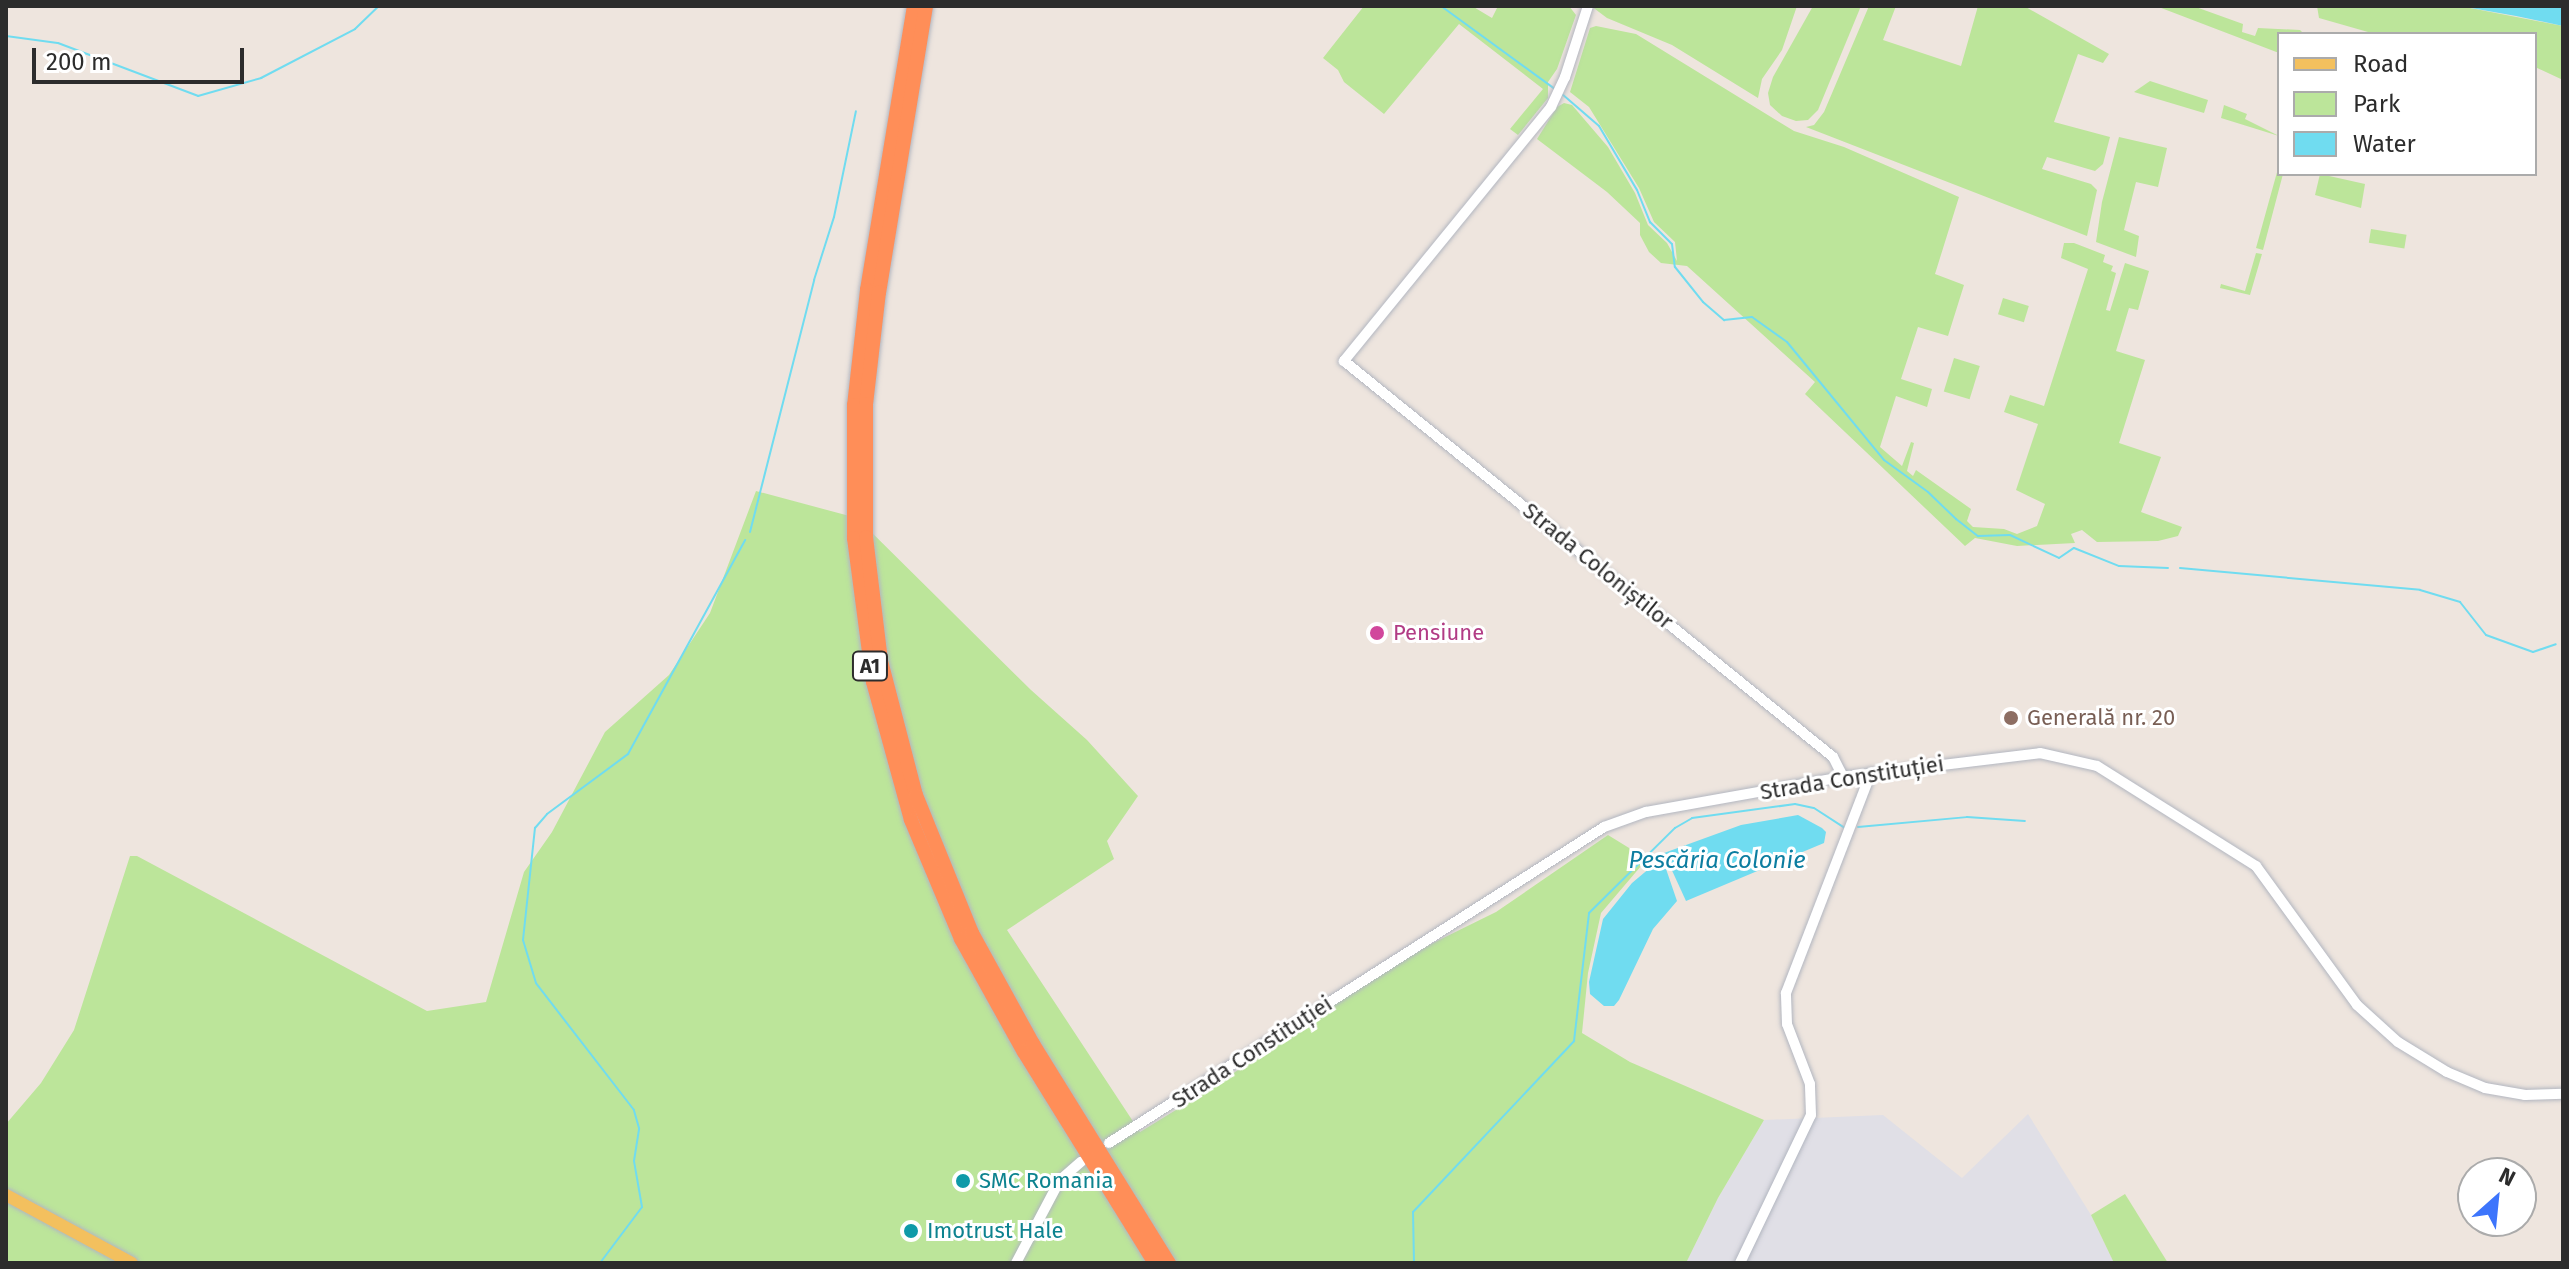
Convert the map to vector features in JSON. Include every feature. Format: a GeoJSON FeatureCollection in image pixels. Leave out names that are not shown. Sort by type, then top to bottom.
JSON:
{"type":"FeatureCollection","features":[{"type":"Feature","properties":{"kind":"highway","name":"A1"},"geometry":{"type":"LineString","coordinates":[[914,6],[867,290],[854,405],[854,538],[873,682],[905,801],[956,928],[1016,1039],[1155,1263]]}},
{"type":"Feature","properties":{"kind":"highway","name":"A1"},"geometry":{"type":"LineString","coordinates":[[926,6],[877,303],[866,404],[866,537],[883,670],[922,814],[972,933],[1033,1044],[1169,1263]]}},
{"type":"Feature","properties":{"kind":"main road"},"geometry":{"type":"LineString","coordinates":[[6,1195],[132,1263]]}},
{"type":"Feature","properties":{"kind":"street","name":"Strada Coloniștilor"},"geometry":{"type":"LineString","coordinates":[[1588,6],[1559,91],[1534,130],[1344,361],[1833,757],[1843,777]]}},
{"type":"Feature","properties":{"kind":"street","name":"Strada Constituției"},"geometry":{"type":"LineString","coordinates":[[1109,1143],[1604,827],[1646,812],[1843,777],[2040,753],[2070,757],[2097,766],[2256,866],[2357,1005],[2398,1042],[2447,1072],[2485,1088],[2525,1095],[2563,1094]]}},
{"type":"Feature","properties":{"kind":"street"},"geometry":{"type":"LineString","coordinates":[[1740,1263],[1811,1115],[1810,1084],[1787,1024],[1786,993],[1871,773]]}},
{"type":"Feature","properties":{"kind":"street"},"geometry":{"type":"LineString","coordinates":[[1016,1263],[1060,1180],[1081,1162]]}},
{"type":"Feature","properties":{"kind":"shaded area"},"geometry":{"type":"Polygon","coordinates":[[[2028,1114],[2091,1215],[2114,1263],[1686,1263],[1718,1198],[1764,1120],[1883,1115],[1962,1178],[2028,1114]]]}},
{"type":"Feature","properties":{"kind":"green space"},"geometry":{"type":"Polygon","coordinates":[[[1364,6],[1472,6],[1492,18],[1498,6],[1569,6],[1576,15],[1557,69],[1548,82],[1548,98],[1518,135],[1510,129],[1543,89],[1459,24],[1384,114],[1344,82],[1338,70],[1323,58],[1364,6]]]}},
{"type":"Feature","properties":{"kind":"green space"},"geometry":{"type":"Polygon","coordinates":[[[1591,6],[1797,6],[1782,50],[1762,79],[1758,98],[1672,45],[1607,18],[1591,6]]]}},
{"type":"Feature","properties":{"kind":"green space"},"geometry":{"type":"Polygon","coordinates":[[[1813,6],[1861,6],[1818,110],[1808,120],[1796,121],[1782,116],[1770,105],[1768,93],[1773,77],[1813,6]]]}},
{"type":"Feature","properties":{"kind":"green space"},"geometry":{"type":"Polygon","coordinates":[[[1869,6],[1896,6],[1883,40],[1961,66],[1978,6],[2024,6],[2109,54],[2103,63],[2078,54],[2054,122],[2110,137],[2103,164],[2095,171],[2047,157],[2042,169],[2091,184],[2097,190],[2087,236],[1806,127],[1814,125],[1824,112],[1869,6]]]}},
{"type":"Feature","properties":{"kind":"green space"},"geometry":{"type":"Polygon","coordinates":[[[2156,6],[2193,6],[2243,24],[2242,32],[2255,36],[2258,28],[2302,32],[2277,32],[2277,52],[2156,6]]]}},
{"type":"Feature","properties":{"kind":"green space"},"geometry":{"type":"Polygon","coordinates":[[[2317,6],[2460,6],[2563,26],[2563,80],[2537,68],[2537,32],[2368,32],[2319,18],[2317,6]]]}},
{"type":"Feature","properties":{"kind":"green space"},"geometry":{"type":"Polygon","coordinates":[[[1596,26],[1636,34],[1794,131],[1844,147],[1959,197],[1935,274],[1964,285],[1948,336],[1918,327],[1901,379],[1932,389],[1927,407],[1896,396],[1880,447],[1902,466],[1911,442],[1914,443],[1907,471],[1913,476],[1916,470],[1971,509],[1967,521],[1973,527],[2004,529],[2017,534],[2037,526],[2045,504],[2016,490],[2038,424],[2004,412],[2010,395],[2044,406],[2088,269],[2061,258],[2064,243],[2074,243],[2105,255],[2103,262],[2113,266],[2111,271],[2116,273],[2106,310],[2110,311],[2125,263],[2149,271],[2138,310],[2129,308],[2116,351],[2145,360],[2119,443],[2161,457],[2141,512],[2182,527],[2178,536],[2158,541],[2097,542],[2082,530],[2071,534],[2075,543],[2017,546],[1975,538],[1965,546],[1805,394],[1815,382],[1687,266],[1661,263],[1649,252],[1640,235],[1640,223],[1607,192],[1537,139],[1557,107],[1564,103],[1572,105],[1608,147],[1635,193],[1648,225],[1667,243],[1677,261],[1675,242],[1654,222],[1639,188],[1589,107],[1570,92],[1590,28],[1596,26]]]}},
{"type":"Feature","properties":{"kind":"green space"},"geometry":{"type":"Polygon","coordinates":[[[2150,81],[2208,100],[2204,113],[2134,92],[2150,81]]]}},
{"type":"Feature","properties":{"kind":"green space"},"geometry":{"type":"Polygon","coordinates":[[[2224,105],[2247,114],[2245,119],[2277,135],[2221,118],[2224,105]]]}},
{"type":"Feature","properties":{"kind":"green space"},"geometry":{"type":"Polygon","coordinates":[[[2119,137],[2167,148],[2158,187],[2136,182],[2124,230],[2139,236],[2136,257],[2096,242],[2102,202],[2119,137]]]}},
{"type":"Feature","properties":{"kind":"green space"},"geometry":{"type":"Polygon","coordinates":[[[2277,172],[2277,176],[2282,176],[2263,250],[2256,248],[2277,172]]]}},
{"type":"Feature","properties":{"kind":"green space"},"geometry":{"type":"Polygon","coordinates":[[[2320,176],[2365,184],[2361,208],[2315,195],[2320,176]]]}},
{"type":"Feature","properties":{"kind":"green space"},"geometry":{"type":"Polygon","coordinates":[[[2371,229],[2407,235],[2404,248],[2369,243],[2371,229]]]}},
{"type":"Feature","properties":{"kind":"green space"},"geometry":{"type":"Polygon","coordinates":[[[2256,253],[2262,254],[2250,295],[2220,288],[2221,284],[2245,291],[2256,253]]]}},
{"type":"Feature","properties":{"kind":"green space"},"geometry":{"type":"Polygon","coordinates":[[[2003,298],[2029,306],[2024,322],[1998,314],[2003,298]]]}},
{"type":"Feature","properties":{"kind":"green space"},"geometry":{"type":"Polygon","coordinates":[[[1954,358],[1980,366],[1970,399],[1944,391],[1954,358]]]}},
{"type":"Feature","properties":{"kind":"green space"},"geometry":{"type":"Polygon","coordinates":[[[756,491],[857,518],[1031,690],[1087,740],[1138,796],[1107,841],[1114,859],[1007,930],[1140,1132],[1210,1089],[1364,984],[1431,944],[1496,912],[1608,835],[1647,859],[1601,913],[1588,973],[1582,1033],[1630,1062],[1764,1120],[1718,1198],[1686,1263],[6,1263],[6,1124],[41,1083],[74,1030],[130,856],[137,856],[427,1011],[486,1002],[524,872],[552,832],[605,732],[669,675],[710,613],[756,491]]]}},
{"type":"Feature","properties":{"kind":"green space"},"geometry":{"type":"Polygon","coordinates":[[[2125,1194],[2168,1263],[2114,1263],[2091,1215],[2125,1194]]]}},
{"type":"Feature","properties":{"kind":"water"},"geometry":{"type":"Polygon","coordinates":[[[2460,6],[2563,6],[2563,26],[2516,16],[2460,6]]]}},
{"type":"Feature","properties":{"kind":"water","name":"Pescăria Colonie"},"geometry":{"type":"Polygon","coordinates":[[[1798,815],[1826,832],[1824,843],[1686,901],[1664,853],[1741,825],[1798,815]]]}},
{"type":"Feature","properties":{"kind":"water"},"geometry":{"type":"Polygon","coordinates":[[[1657,862],[1665,866],[1677,901],[1653,929],[1619,1000],[1614,1006],[1604,1006],[1590,994],[1589,982],[1603,919],[1632,883],[1657,862]]]}},
{"type":"Feature","properties":{"kind":"waterway"},"geometry":{"type":"LineString","coordinates":[[6,36],[58,43],[198,96],[261,78],[355,29],[379,6]]}},
{"type":"Feature","properties":{"kind":"waterway"},"geometry":{"type":"LineString","coordinates":[[1441,6],[1556,90]]}},
{"type":"Feature","properties":{"kind":"waterway"},"geometry":{"type":"LineString","coordinates":[[1562,94],[1599,126],[1637,190],[1650,222],[1672,244],[1675,267],[1703,302],[1724,320],[1752,317],[1787,342],[1884,460],[1928,492],[1956,519],[1978,536],[2010,535],[2059,558],[2074,548],[2119,566],[2168,568]]}},
{"type":"Feature","properties":{"kind":"waterway"},"geometry":{"type":"LineString","coordinates":[[750,532],[814,280],[834,217],[856,111]]}},
{"type":"Feature","properties":{"kind":"waterway"},"geometry":{"type":"LineString","coordinates":[[600,1263],[642,1207],[634,1161],[639,1128],[634,1110],[536,983],[523,940],[535,828],[547,814],[628,754],[745,540]]}},
{"type":"Feature","properties":{"kind":"waterway"},"geometry":{"type":"LineString","coordinates":[[2180,568],[2420,590],[2460,602],[2486,635],[2533,652],[2556,644]]}},
{"type":"Feature","properties":{"kind":"waterway"},"geometry":{"type":"LineString","coordinates":[[1414,1263],[1413,1212],[1574,1041],[1589,913],[1675,828],[1692,818],[1795,804],[1814,808],[1845,828]]}},
{"type":"Feature","properties":{"kind":"waterway"},"geometry":{"type":"LineString","coordinates":[[1858,827],[1967,817],[2025,821]]}},
{"type":"Feature","properties":{"kind":"place","name":"Pensiune"},"geometry":{"type":"Point","coordinates":[1377,633]}},
{"type":"Feature","properties":{"kind":"place","name":"Generală nr. 20"},"geometry":{"type":"Point","coordinates":[2011,718]}},
{"type":"Feature","properties":{"kind":"place","name":"SMC Romania"},"geometry":{"type":"Point","coordinates":[963,1181]}},
{"type":"Feature","properties":{"kind":"place","name":"Imotrust Hale"},"geometry":{"type":"Point","coordinates":[911,1231]}}]}
